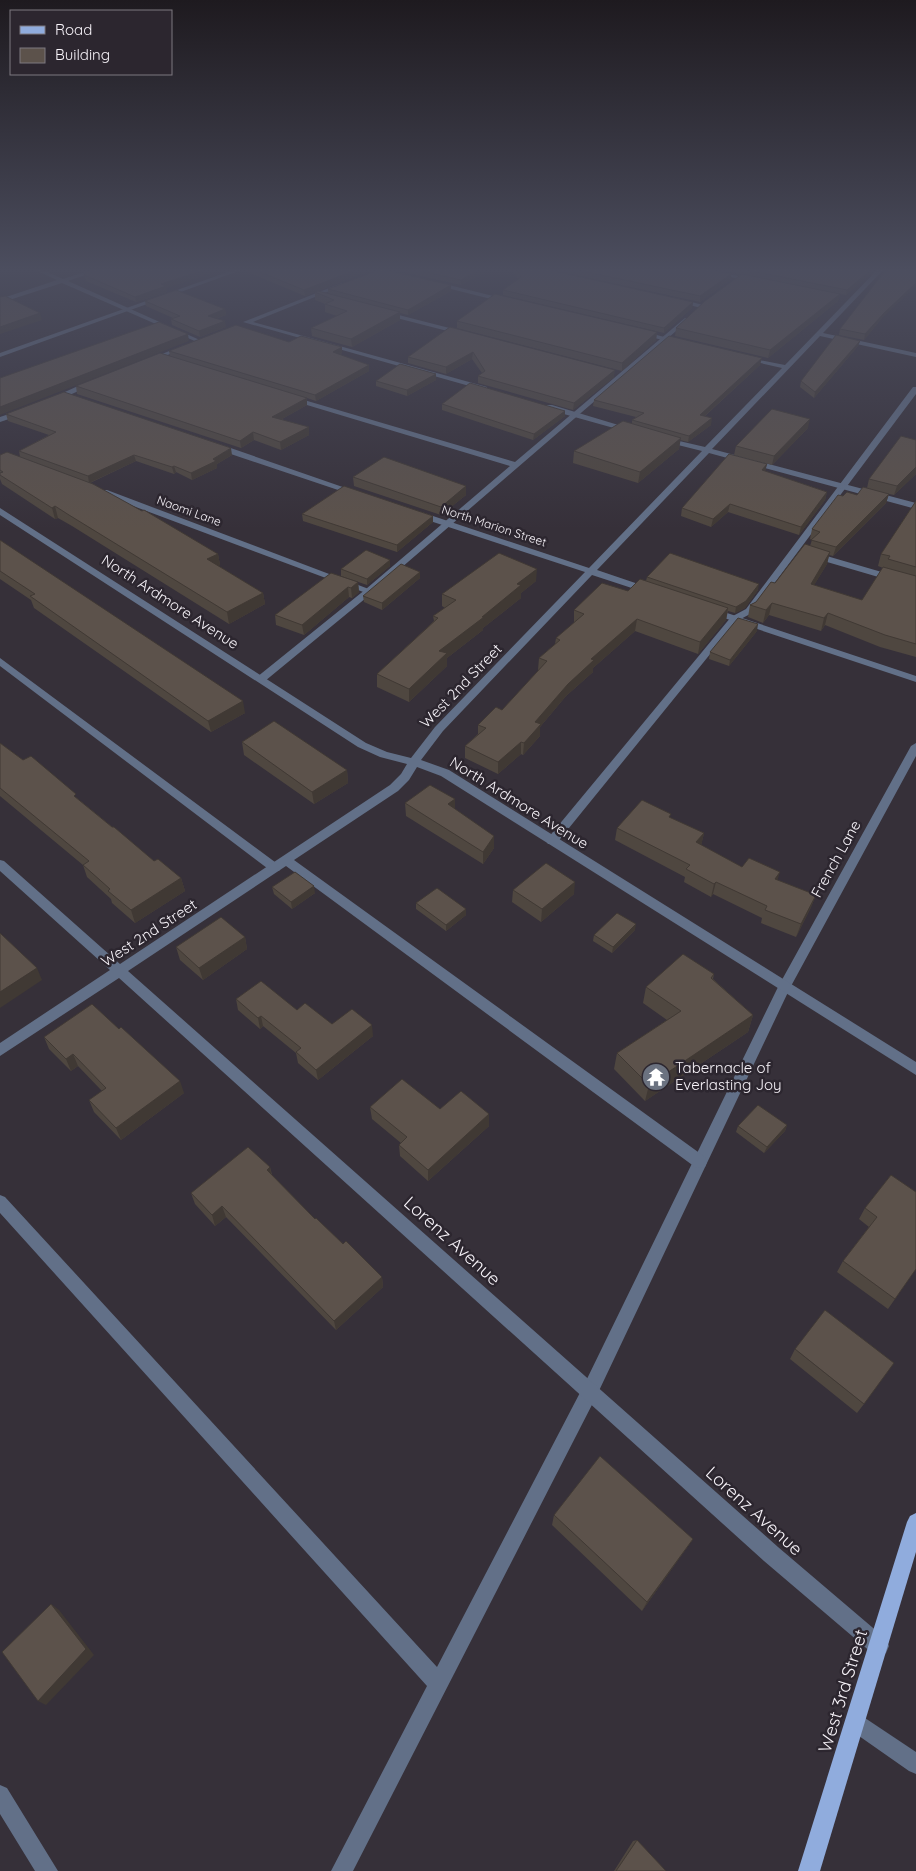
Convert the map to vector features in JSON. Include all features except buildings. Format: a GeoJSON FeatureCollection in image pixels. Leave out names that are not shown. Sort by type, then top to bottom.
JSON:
{"type":"FeatureCollection","features":[{"type":"Feature","properties":{"kind":"main road","name":"West 3rd Street"},"geometry":{"type":"LineString","coordinates":[[809,1871],[916,1522]]}},
{"type":"Feature","properties":{"kind":"street"},"geometry":{"type":"LineString","coordinates":[[142,364],[163,355]]}},
{"type":"Feature","properties":{"kind":"street"},"geometry":{"type":"LineString","coordinates":[[359,355],[491,391]]}},
{"type":"Feature","properties":{"kind":"street"},"geometry":{"type":"LineString","coordinates":[[261,679],[369,591],[515,465],[647,355]]}},
{"type":"Feature","properties":{"kind":"street","name":"West 2nd Street"},"geometry":{"type":"LineString","coordinates":[[0,1050],[394,788],[405,777],[414,762],[440,729],[798,355]]}},
{"type":"Feature","properties":{"kind":"street"},"geometry":{"type":"LineString","coordinates":[[740,356],[787,367]]}},
{"type":"Feature","properties":{"kind":"street"},"geometry":{"type":"LineString","coordinates":[[159,357],[168,360]]}},
{"type":"Feature","properties":{"kind":"street"},"geometry":{"type":"LineString","coordinates":[[613,372],[623,375]]}},
{"type":"Feature","properties":{"kind":"street"},"geometry":{"type":"LineString","coordinates":[[46,402],[99,381]]}},
{"type":"Feature","properties":{"kind":"street"},"geometry":{"type":"LineString","coordinates":[[552,841],[734,618],[749,611],[916,389]]}},
{"type":"Feature","properties":{"kind":"street"},"geometry":{"type":"LineString","coordinates":[[65,394],[84,400]]}},
{"type":"Feature","properties":{"kind":"street"},"geometry":{"type":"LineString","coordinates":[[281,394],[515,465]]}},
{"type":"Feature","properties":{"kind":"street"},"geometry":{"type":"LineString","coordinates":[[538,404],[641,433]]}},
{"type":"Feature","properties":{"kind":"street"},"geometry":{"type":"LineString","coordinates":[[0,420],[28,409]]}},
{"type":"Feature","properties":{"kind":"street"},"geometry":{"type":"LineString","coordinates":[[660,438],[916,506]]}},
{"type":"Feature","properties":{"kind":"street"},"geometry":{"type":"LineString","coordinates":[[205,442],[364,495]]}},
{"type":"Feature","properties":{"kind":"street","name":"Naomi Lane"},"geometry":{"type":"LineString","coordinates":[[92,488],[369,591]]}},
{"type":"Feature","properties":{"kind":"street","name":"North Ardmore Avenue"},"geometry":{"type":"LineString","coordinates":[[0,511],[362,746],[384,755],[445,772],[916,1069]]}},
{"type":"Feature","properties":{"kind":"street","name":"North Marion Street"},"geometry":{"type":"LineString","coordinates":[[410,511],[662,595]]}},
{"type":"Feature","properties":{"kind":"street"},"geometry":{"type":"LineString","coordinates":[[796,550],[916,585]]}},
{"type":"Feature","properties":{"kind":"street"},"geometry":{"type":"LineString","coordinates":[[698,607],[916,679]]}},
{"type":"Feature","properties":{"kind":"street"},"geometry":{"type":"LineString","coordinates":[[0,661],[275,868]]}},
{"type":"Feature","properties":{"kind":"street","name":"French Lane"},"geometry":{"type":"LineString","coordinates":[[342,1871],[590,1391],[784,987],[916,746]]}},
{"type":"Feature","properties":{"kind":"street"},"geometry":{"type":"LineString","coordinates":[[286,860],[700,1162]]}},
{"type":"Feature","properties":{"kind":"street","name":"Lorenz Avenue"},"geometry":{"type":"LineString","coordinates":[[0,864],[771,1554],[878,1646]]}},
{"type":"Feature","properties":{"kind":"street"},"geometry":{"type":"LineString","coordinates":[[0,1202],[439,1684]]}},
{"type":"Feature","properties":{"kind":"street"},"geometry":{"type":"LineString","coordinates":[[856,1722],[916,1764]]}},
{"type":"Feature","properties":{"kind":"street"},"geometry":{"type":"LineString","coordinates":[[0,1795],[47,1871]]}},
{"type":"Feature","properties":{"kind":"place","name":"Tabernacle of Everlasting Joy"},"geometry":{"type":"Point","coordinates":[656,1077]}}]}
